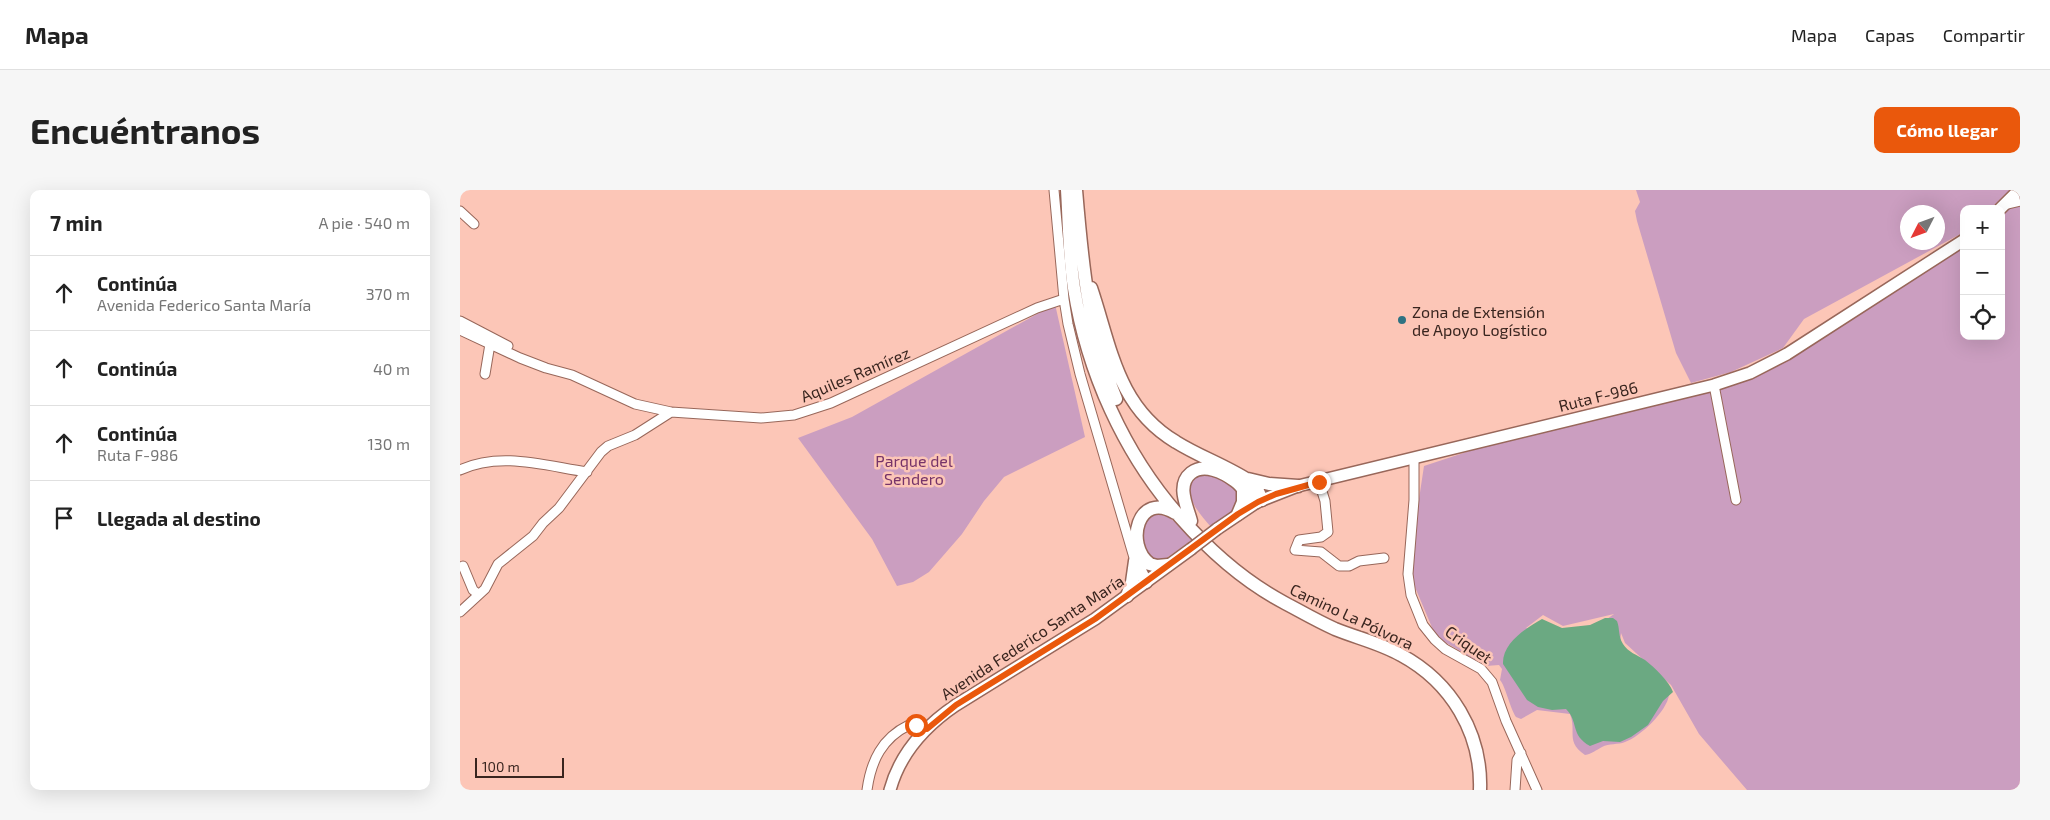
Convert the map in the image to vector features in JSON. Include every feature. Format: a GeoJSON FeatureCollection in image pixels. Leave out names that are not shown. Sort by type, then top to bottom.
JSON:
{"type":"FeatureCollection","features":[{"type":"Feature","properties":{"kind":"highway","name":"Camino La Pólvora"},"geometry":{"type":"LineString","coordinates":[[1067,190],[1074,286],[1082,327],[1094,367],[1109,404],[1145,471],[1216,554],[1254,585],[1280,601],[1334,628],[1379,644],[1401,655],[1434,678],[1458,707],[1470,731],[1477,757],[1480,790]]}},
{"type":"Feature","properties":{"kind":"highway","name":"Camino La Pólvora"},"geometry":{"type":"LineString","coordinates":[[1076,190],[1086,298],[1104,368],[1135,440],[1185,519],[1223,553],[1268,586],[1328,618],[1399,647],[1439,674],[1459,698],[1474,723],[1482,749],[1486,790]]}},
{"type":"Feature","properties":{"kind":"highway"},"geometry":{"type":"LineString","coordinates":[[1082,261],[1116,369],[1135,404],[1157,428],[1176,442],[1243,477],[1254,485],[1260,501]]}},
{"type":"Feature","properties":{"kind":"highway"},"geometry":{"type":"LineString","coordinates":[[1185,519],[1183,490],[1186,478],[1196,470],[1207,468],[1234,480],[1248,497],[1260,501]]}},
{"type":"Feature","properties":{"kind":"highway"},"geometry":{"type":"LineString","coordinates":[[1243,477],[1269,484],[1298,486]]}},
{"type":"Feature","properties":{"kind":"highway"},"geometry":{"type":"LineString","coordinates":[[1238,514],[1243,502],[1243,491]]}},
{"type":"Feature","properties":{"kind":"highway"},"geometry":{"type":"LineString","coordinates":[[1146,582],[1136,530],[1138,521],[1152,509],[1160,508],[1173,511],[1185,519]]}},
{"type":"Feature","properties":{"kind":"highway"},"geometry":{"type":"LineString","coordinates":[[1141,562],[1161,567],[1168,565]]}},
{"type":"Feature","properties":{"kind":"highway"},"geometry":{"type":"LineString","coordinates":[[1127,596],[1134,575],[1141,562]]}},
{"type":"Feature","properties":{"kind":"main road"},"geometry":{"type":"LineString","coordinates":[[2004,205],[2019,190]]}},
{"type":"Feature","properties":{"kind":"main road","name":"Ruta F-986"},"geometry":{"type":"LineString","coordinates":[[1191,548],[1238,514],[1260,501],[1298,486],[1714,385],[1750,373],[1787,354],[1960,243]]}},
{"type":"Feature","properties":{"kind":"main road","name":"Avenida Federico Santa María"},"geometry":{"type":"LineString","coordinates":[[890,790],[904,757],[927,729],[956,705],[1056,644],[1127,596],[1191,548]]}},
{"type":"Feature","properties":{"kind":"street"},"geometry":{"type":"LineString","coordinates":[[1054,190],[1064,299],[1080,374],[1141,562]]}},
{"type":"Feature","properties":{"kind":"street"},"geometry":{"type":"LineString","coordinates":[[2005,206],[2020,201]]}},
{"type":"Feature","properties":{"kind":"street"},"geometry":{"type":"LineString","coordinates":[[460,211],[474,224]]}},
{"type":"Feature","properties":{"kind":"street","name":"Aquiles Ramírez"},"geometry":{"type":"LineString","coordinates":[[567,374],[635,404],[672,412],[751,418],[782,417],[807,412],[894,375],[1037,308],[1064,299]]}},
{"type":"Feature","properties":{"kind":"street"},"geometry":{"type":"LineString","coordinates":[[460,321],[567,374]]}},
{"type":"Feature","properties":{"kind":"street"},"geometry":{"type":"LineString","coordinates":[[460,330],[546,368],[567,374]]}},
{"type":"Feature","properties":{"kind":"street"},"geometry":{"type":"LineString","coordinates":[[485,374],[490,344]]}},
{"type":"Feature","properties":{"kind":"street"},"geometry":{"type":"LineString","coordinates":[[1714,385],[1736,500]]}},
{"type":"Feature","properties":{"kind":"street"},"geometry":{"type":"LineString","coordinates":[[460,612],[488,586],[498,564],[533,536],[543,523],[559,508],[604,449],[635,436],[672,412]]}},
{"type":"Feature","properties":{"kind":"street","name":"Criquet"},"geometry":{"type":"LineString","coordinates":[[1414,459],[1414,500],[1408,574],[1411,595],[1423,625],[1435,640],[1445,649],[1481,669],[1492,682],[1506,721],[1537,790]]}},
{"type":"Feature","properties":{"kind":"street"},"geometry":{"type":"LineString","coordinates":[[460,470],[481,462],[505,461],[588,472]]}},
{"type":"Feature","properties":{"kind":"street"},"geometry":{"type":"LineString","coordinates":[[1319,482],[1325,501],[1328,532],[1321,537],[1300,540],[1295,550],[1321,552],[1339,566],[1349,566],[1359,560],[1384,558]]}},
{"type":"Feature","properties":{"kind":"street"},"geometry":{"type":"LineString","coordinates":[[462,566],[473,590],[478,594]]}},
{"type":"Feature","properties":{"kind":"street"},"geometry":{"type":"LineString","coordinates":[[867,790],[871,767],[884,743],[909,725],[927,729]]}},
{"type":"Feature","properties":{"kind":"street"},"geometry":{"type":"LineString","coordinates":[[1515,790],[1518,760],[1521,753]]}},
{"type":"Feature","properties":{"kind":"green space"},"geometry":{"type":"Polygon","coordinates":[[[1636,190],[2010,190],[1994,205],[1960,205],[1960,234],[1945,242],[1945,205],[1900,205],[1900,250],[1931,250],[1804,319],[1783,348],[1731,372],[1691,383],[1676,353],[1635,211],[1640,202],[1636,190]]]}},
{"type":"Feature","properties":{"kind":"green space"},"geometry":{"type":"Polygon","coordinates":[[[2020,194],[2020,790],[1747,790],[1699,734],[1671,685],[1625,643],[1621,633],[1620,643],[1669,695],[1658,716],[1638,735],[1625,742],[1611,744],[1585,755],[1573,741],[1570,714],[1537,710],[1521,719],[1516,717],[1500,680],[1502,669],[1499,665],[1486,666],[1436,637],[1412,580],[1414,532],[1424,466],[1509,438],[1722,387],[1960,246],[1960,340],[2005,340],[2005,208],[2020,194]],[[1614,614],[1563,626],[1543,615],[1526,628],[1553,631],[1600,624],[1614,614]]]}},
{"type":"Feature","properties":{"kind":"green space","name":"Parque del Sendero"},"geometry":{"type":"Polygon","coordinates":[[[1055,304],[1085,437],[1004,477],[984,501],[962,534],[929,572],[913,582],[897,586],[872,539],[798,438],[852,417],[1055,304]]]}},
{"type":"Feature","properties":{"kind":"green space"},"geometry":{"type":"Polygon","coordinates":[[[1204,472],[1229,482],[1237,490],[1237,509],[1211,527],[1192,501],[1190,488],[1191,481],[1204,472]]]}},
{"type":"Feature","properties":{"kind":"green space"},"geometry":{"type":"Polygon","coordinates":[[[1154,515],[1166,516],[1171,519],[1192,540],[1165,559],[1155,561],[1145,547],[1143,538],[1145,522],[1154,515]]]}},
{"type":"Feature","properties":{"kind":"shaded area"},"geometry":{"type":"Polygon","coordinates":[[[1605,618],[1613,618],[1617,621],[1620,638],[1625,647],[1645,660],[1657,671],[1673,692],[1663,701],[1648,725],[1631,737],[1620,742],[1603,741],[1590,746],[1577,733],[1570,714],[1566,709],[1552,710],[1538,707],[1527,700],[1503,664],[1506,649],[1516,637],[1542,619],[1562,628],[1590,625],[1605,618]]]}},
{"type":"Feature","properties":{"kind":"place","name":"Zona de Extensión de Apoyo Logístico"},"geometry":{"type":"Point","coordinates":[1402,320]}},
{"type":"Feature","properties":{"kind":"route"},"geometry":{"type":"LineString","coordinates":[[916,725],[927,729],[956,705],[1095,619],[1238,514],[1276,494],[1298,486],[1319,482]]}}]}
